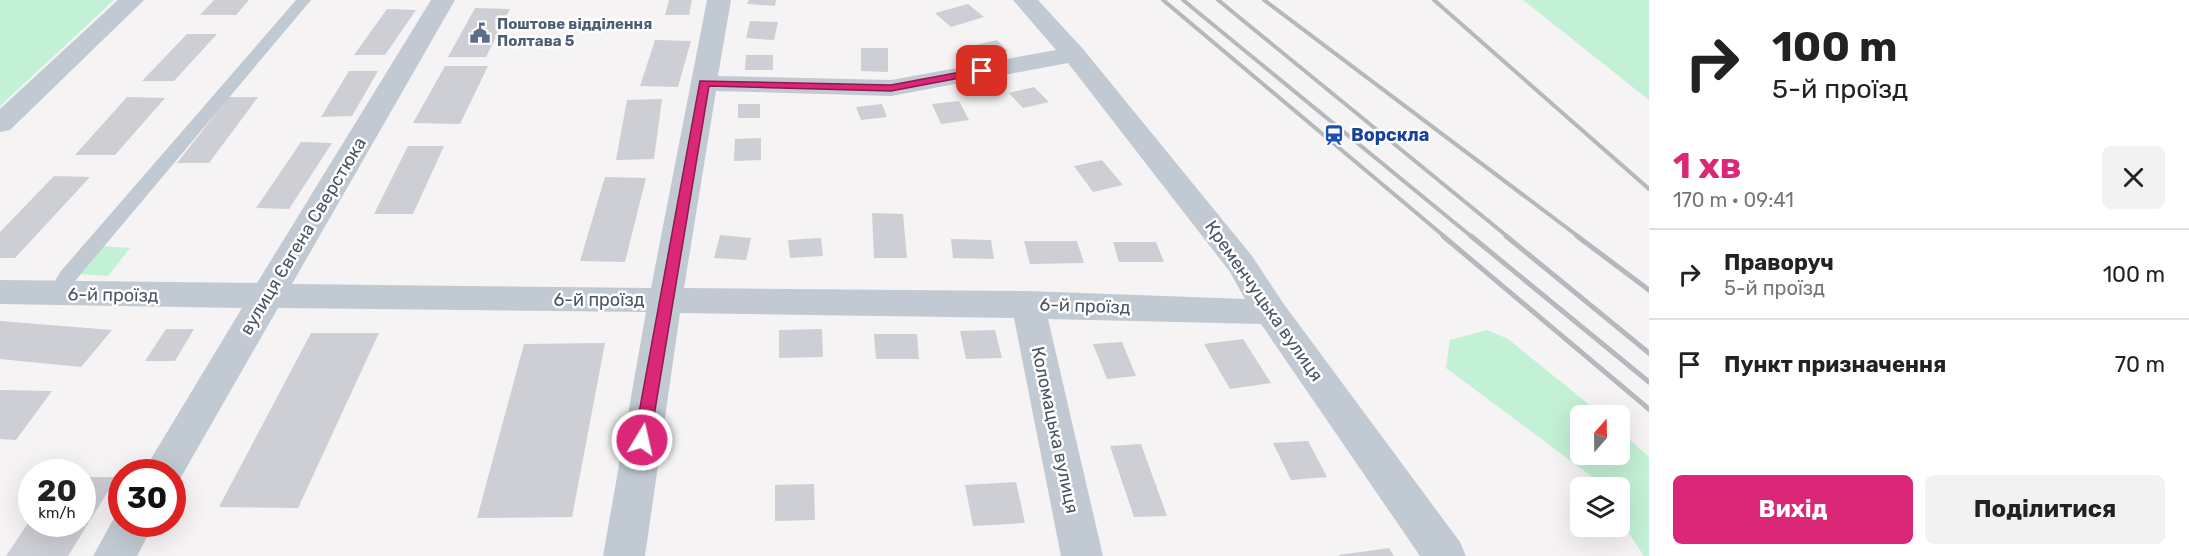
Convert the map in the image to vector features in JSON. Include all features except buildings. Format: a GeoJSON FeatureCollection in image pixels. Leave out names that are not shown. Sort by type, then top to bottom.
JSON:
{"type":"FeatureCollection","features":[{"type":"Feature","properties":{"kind":"street"},"geometry":{"type":"LineString","coordinates":[[0,124],[132,0]]}},
{"type":"Feature","properties":{"kind":"street","name":"вулиця Євгена Сверстюка"},"geometry":{"type":"LineString","coordinates":[[171,459],[443,0]]}},
{"type":"Feature","properties":{"kind":"street"},"geometry":{"type":"LineString","coordinates":[[624,556],[665,301],[720,0]]}},
{"type":"Feature","properties":{"kind":"street","name":"Кременчуцька вулиця"},"geometry":{"type":"LineString","coordinates":[[1024,0],[1074,54],[1241,264],[1271,312],[1445,556]]}},
{"type":"Feature","properties":{"kind":"street"},"geometry":{"type":"LineString","coordinates":[[704,83],[891,88],[1074,54]]}},
{"type":"Feature","properties":{"kind":"street","name":"6-й проїзд"},"geometry":{"type":"LineString","coordinates":[[0,292],[266,297],[1029,304],[1271,312]]}},
{"type":"Feature","properties":{"kind":"street","name":"Коломацька вулиця"},"geometry":{"type":"LineString","coordinates":[[1029,304],[1082,556]]}},
{"type":"Feature","properties":{"kind":"street"},"geometry":{"type":"LineString","coordinates":[[114,556],[125,537]]}},
{"type":"Feature","properties":{"kind":"lane"},"geometry":{"type":"LineString","coordinates":[[58,293],[68,276],[304,0]]}},
{"type":"Feature","properties":{"kind":"green space"},"geometry":{"type":"Polygon","coordinates":[[[0,0],[114,0],[0,106],[0,0]]]}},
{"type":"Feature","properties":{"kind":"green space"},"geometry":{"type":"Polygon","coordinates":[[[1523,0],[1649,0],[1649,100],[1523,0]]]}},
{"type":"Feature","properties":{"kind":"green space"},"geometry":{"type":"Polygon","coordinates":[[[101,246],[130,248],[108,276],[78,274],[101,246]]]}},
{"type":"Feature","properties":{"kind":"green space"},"geometry":{"type":"Polygon","coordinates":[[[1487,330],[1508,339],[1590,405],[1570,405],[1570,460],[1446,368],[1450,340],[1487,330]]]}},
{"type":"Feature","properties":{"kind":"green space"},"geometry":{"type":"Polygon","coordinates":[[[1630,440],[1649,457],[1649,556],[1644,556],[1630,535],[1630,477],[1591,476],[1576,465],[1630,465],[1630,440]]]}},
{"type":"Feature","properties":{"kind":"railway"},"geometry":{"type":"LineString","coordinates":[[1163,0],[1445,237]]}},
{"type":"Feature","properties":{"kind":"railway"},"geometry":{"type":"LineString","coordinates":[[1183,0],[1472,237]]}},
{"type":"Feature","properties":{"kind":"railway"},"geometry":{"type":"LineString","coordinates":[[1218,0],[1508,237]]}},
{"type":"Feature","properties":{"kind":"railway"},"geometry":{"type":"LineString","coordinates":[[1264,0],[1579,237]]}},
{"type":"Feature","properties":{"kind":"railway"},"geometry":{"type":"LineString","coordinates":[[1434,0],[1649,189]]}},
{"type":"Feature","properties":{"kind":"railway"},"geometry":{"type":"LineString","coordinates":[[1443,236],[1649,409]]}},
{"type":"Feature","properties":{"kind":"railway"},"geometry":{"type":"LineString","coordinates":[[1471,236],[1649,382]]}},
{"type":"Feature","properties":{"kind":"railway"},"geometry":{"type":"LineString","coordinates":[[1506,236],[1649,353]]}},
{"type":"Feature","properties":{"kind":"railway"},"geometry":{"type":"LineString","coordinates":[[1577,236],[1649,290]]}},
{"type":"Feature","properties":{"kind":"place","name":"Поштове відділення Полтава 5"},"geometry":{"type":"Point","coordinates":[480,33]}},
{"type":"Feature","properties":{"kind":"place","name":"Ворскла"},"geometry":{"type":"Point","coordinates":[1334,135]}},
{"type":"Feature","properties":{"kind":"route"},"geometry":{"type":"LineString","coordinates":[[642,440],[704,83],[891,88],[982,71]]}}]}
